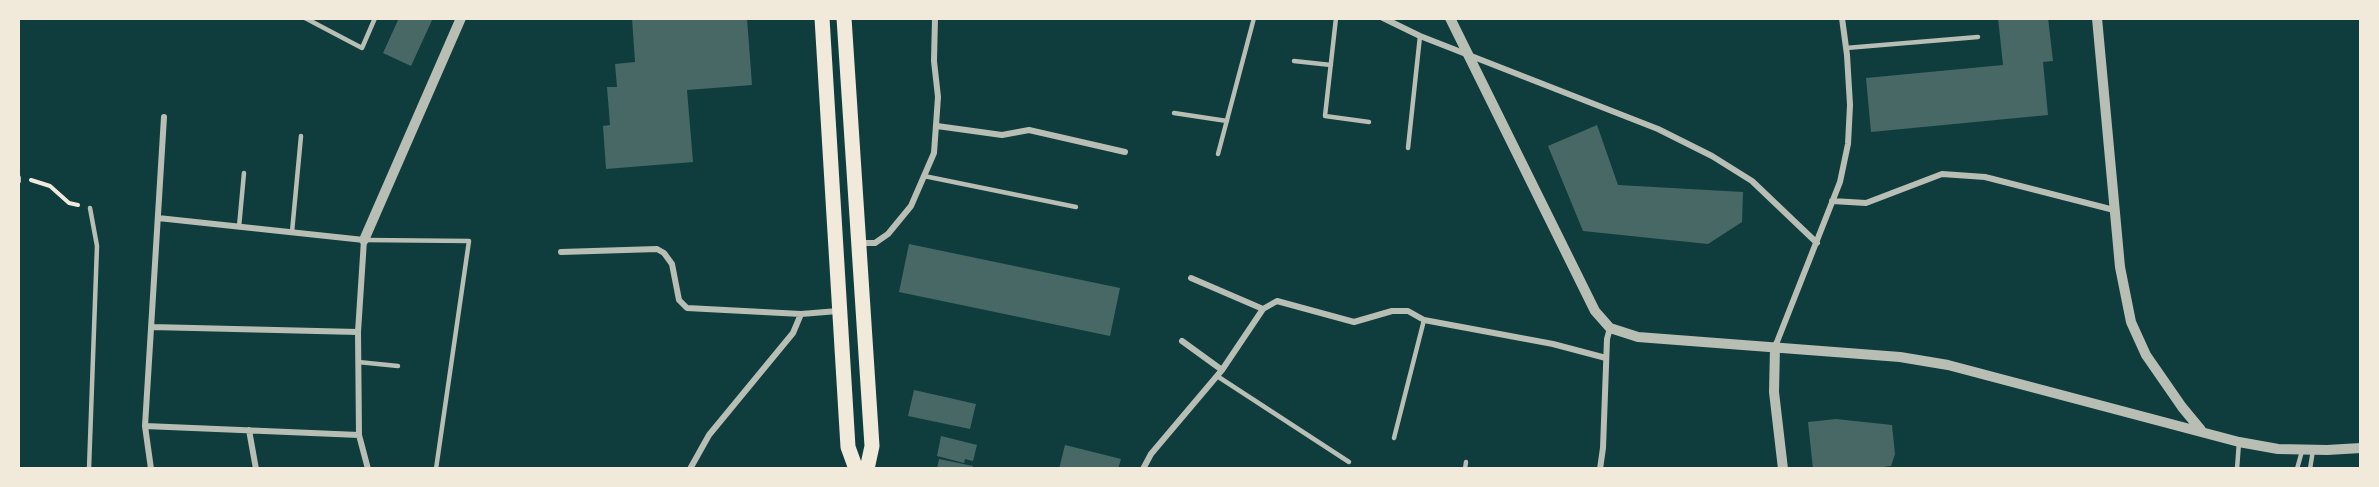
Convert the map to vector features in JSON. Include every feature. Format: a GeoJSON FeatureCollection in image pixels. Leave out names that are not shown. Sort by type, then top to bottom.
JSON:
{"type":"FeatureCollection","features":[{"type":"Feature","properties":{"kind":"main road"},"geometry":{"type":"LineString","coordinates":[[822,18],[848,447],[856,469]]}},
{"type":"Feature","properties":{"kind":"main road"},"geometry":{"type":"LineString","coordinates":[[844,18],[872,446],[867,469]]}},
{"type":"Feature","properties":{"kind":"street"},"geometry":{"type":"LineString","coordinates":[[368,469],[359,435],[358,332],[364,240],[461,18]]}},
{"type":"Feature","properties":{"kind":"street"},"geometry":{"type":"LineString","coordinates":[[858,243],[875,243],[888,234],[910,206],[934,153],[937,126],[935,18]]}},
{"type":"Feature","properties":{"kind":"street"},"geometry":{"type":"LineString","coordinates":[[1383,18],[1420,36],[1467,52],[1658,129],[1712,156],[1752,182],[1817,243]]}},
{"type":"Feature","properties":{"kind":"street"},"geometry":{"type":"LineString","coordinates":[[1450,18],[1595,311],[1610,328],[1638,337],[1849,351],[1948,365],[2201,430],[2239,442],[2308,450],[2361,448]]}},
{"type":"Feature","properties":{"kind":"street"},"geometry":{"type":"LineString","coordinates":[[1783,469],[1774,392],[1775,347],[1840,182],[1848,144],[1850,105],[1842,18]]}},
{"type":"Feature","properties":{"kind":"street"},"geometry":{"type":"LineString","coordinates":[[2097,18],[2120,267],[2131,322],[2146,355],[2201,430]]}},
{"type":"Feature","properties":{"kind":"street"},"geometry":{"type":"LineString","coordinates":[[151,469],[145,426],[164,117]]}},
{"type":"Feature","properties":{"kind":"street"},"geometry":{"type":"LineString","coordinates":[[937,126],[1002,135],[1029,130],[1125,152]]}},
{"type":"Feature","properties":{"kind":"street"},"geometry":{"type":"LineString","coordinates":[[1832,201],[1866,202],[1942,174],[1985,177],[2114,210]]}},
{"type":"Feature","properties":{"kind":"street"},"geometry":{"type":"LineString","coordinates":[[158,218],[364,240]]}},
{"type":"Feature","properties":{"kind":"street"},"geometry":{"type":"LineString","coordinates":[[561,252],[657,249],[664,253],[672,264],[679,300],[687,309],[801,314],[839,311]]}},
{"type":"Feature","properties":{"kind":"street"},"geometry":{"type":"LineString","coordinates":[[1191,278],[1263,309]]}},
{"type":"Feature","properties":{"kind":"street"},"geometry":{"type":"LineString","coordinates":[[1143,469],[1151,454],[1222,370],[1263,309],[1277,301],[1354,322],[1392,311],[1408,311],[1424,320],[1553,344],[1606,358]]}},
{"type":"Feature","properties":{"kind":"street"},"geometry":{"type":"LineString","coordinates":[[690,469],[715,427],[793,333],[801,314]]}},
{"type":"Feature","properties":{"kind":"street"},"geometry":{"type":"LineString","coordinates":[[152,327],[358,332]]}},
{"type":"Feature","properties":{"kind":"street"},"geometry":{"type":"LineString","coordinates":[[1599,469],[1603,448],[1607,339],[1610,328]]}},
{"type":"Feature","properties":{"kind":"street"},"geometry":{"type":"LineString","coordinates":[[1182,341],[1222,370]]}},
{"type":"Feature","properties":{"kind":"street"},"geometry":{"type":"LineString","coordinates":[[145,426],[359,435]]}},
{"type":"Feature","properties":{"kind":"street"},"geometry":{"type":"LineString","coordinates":[[249,430],[256,469]]}},
{"type":"Feature","properties":{"kind":"lane"},"geometry":{"type":"LineString","coordinates":[[305,18],[362,48],[375,18]]}},
{"type":"Feature","properties":{"kind":"lane"},"geometry":{"type":"LineString","coordinates":[[1218,154],[1254,18]]}},
{"type":"Feature","properties":{"kind":"lane"},"geometry":{"type":"LineString","coordinates":[[1336,18],[1325,116],[1369,122]]}},
{"type":"Feature","properties":{"kind":"lane"},"geometry":{"type":"LineString","coordinates":[[1408,148],[1420,36]]}},
{"type":"Feature","properties":{"kind":"lane"},"geometry":{"type":"LineString","coordinates":[[1846,48],[1978,37]]}},
{"type":"Feature","properties":{"kind":"lane"},"geometry":{"type":"LineString","coordinates":[[1294,61],[1331,65]]}},
{"type":"Feature","properties":{"kind":"lane"},"geometry":{"type":"LineString","coordinates":[[1174,113],[1227,121]]}},
{"type":"Feature","properties":{"kind":"lane"},"geometry":{"type":"LineString","coordinates":[[292,232],[301,136]]}},
{"type":"Feature","properties":{"kind":"lane"},"geometry":{"type":"LineString","coordinates":[[239,227],[244,173]]}},
{"type":"Feature","properties":{"kind":"lane"},"geometry":{"type":"LineString","coordinates":[[924,176],[1076,207]]}},
{"type":"Feature","properties":{"kind":"lane"},"geometry":{"type":"LineString","coordinates":[[89,469],[97,246],[90,208]]}},
{"type":"Feature","properties":{"kind":"lane"},"geometry":{"type":"LineString","coordinates":[[364,240],[469,241],[436,469]]}},
{"type":"Feature","properties":{"kind":"lane"},"geometry":{"type":"LineString","coordinates":[[1394,438],[1424,320]]}},
{"type":"Feature","properties":{"kind":"lane"},"geometry":{"type":"LineString","coordinates":[[358,362],[398,366]]}},
{"type":"Feature","properties":{"kind":"lane"},"geometry":{"type":"LineString","coordinates":[[1217,376],[1349,462]]}},
{"type":"Feature","properties":{"kind":"lane"},"geometry":{"type":"LineString","coordinates":[[2237,469],[2239,442]]}},
{"type":"Feature","properties":{"kind":"lane"},"geometry":{"type":"LineString","coordinates":[[2297,469],[2308,450]]}},
{"type":"Feature","properties":{"kind":"lane"},"geometry":{"type":"LineString","coordinates":[[2308,450],[2310,469]]}},
{"type":"Feature","properties":{"kind":"lane"},"geometry":{"type":"LineString","coordinates":[[1465,469],[1466,462]]}},
{"type":"Feature","properties":{"kind":"path"},"geometry":{"type":"LineString","coordinates":[[18,179],[37,181],[50,186],[69,203],[90,208]]}},
{"type":"Feature","properties":{"kind":"building"},"geometry":{"type":"Polygon","coordinates":[[[399,18],[433,18],[411,66],[383,53],[399,18]]]}},
{"type":"Feature","properties":{"kind":"building"},"geometry":{"type":"Polygon","coordinates":[[[632,18],[747,18],[752,85],[687,90],[693,162],[606,169],[603,126],[610,125],[607,87],[617,87],[615,64],[635,62],[632,18]]]}},
{"type":"Feature","properties":{"kind":"building"},"geometry":{"type":"Polygon","coordinates":[[[1998,18],[2048,18],[2053,61],[2043,62],[2048,115],[1871,132],[1866,78],[2003,65],[1998,18]]]}},
{"type":"Feature","properties":{"kind":"building"},"geometry":{"type":"Polygon","coordinates":[[[1597,125],[1618,185],[1743,192],[1742,222],[1708,244],[1583,231],[1548,146],[1597,125]]]}},
{"type":"Feature","properties":{"kind":"building"},"geometry":{"type":"Polygon","coordinates":[[[909,244],[1120,288],[1110,336],[899,292],[909,244]]]}},
{"type":"Feature","properties":{"kind":"building"},"geometry":{"type":"Polygon","coordinates":[[[914,390],[976,404],[970,429],[908,416],[914,390]]]}},
{"type":"Feature","properties":{"kind":"building"},"geometry":{"type":"Polygon","coordinates":[[[1836,419],[1892,425],[1895,454],[1891,466],[1867,469],[1813,469],[1808,422],[1836,419]]]}},
{"type":"Feature","properties":{"kind":"building"},"geometry":{"type":"Polygon","coordinates":[[[941,436],[977,445],[973,461],[965,459],[964,463],[937,456],[941,436]]]}},
{"type":"Feature","properties":{"kind":"building"},"geometry":{"type":"Polygon","coordinates":[[[1065,445],[1121,459],[1118,469],[1059,469],[1065,445]]]}},
{"type":"Feature","properties":{"kind":"building"},"geometry":{"type":"Polygon","coordinates":[[[939,459],[973,466],[972,469],[937,469],[939,459]]]}}]}
